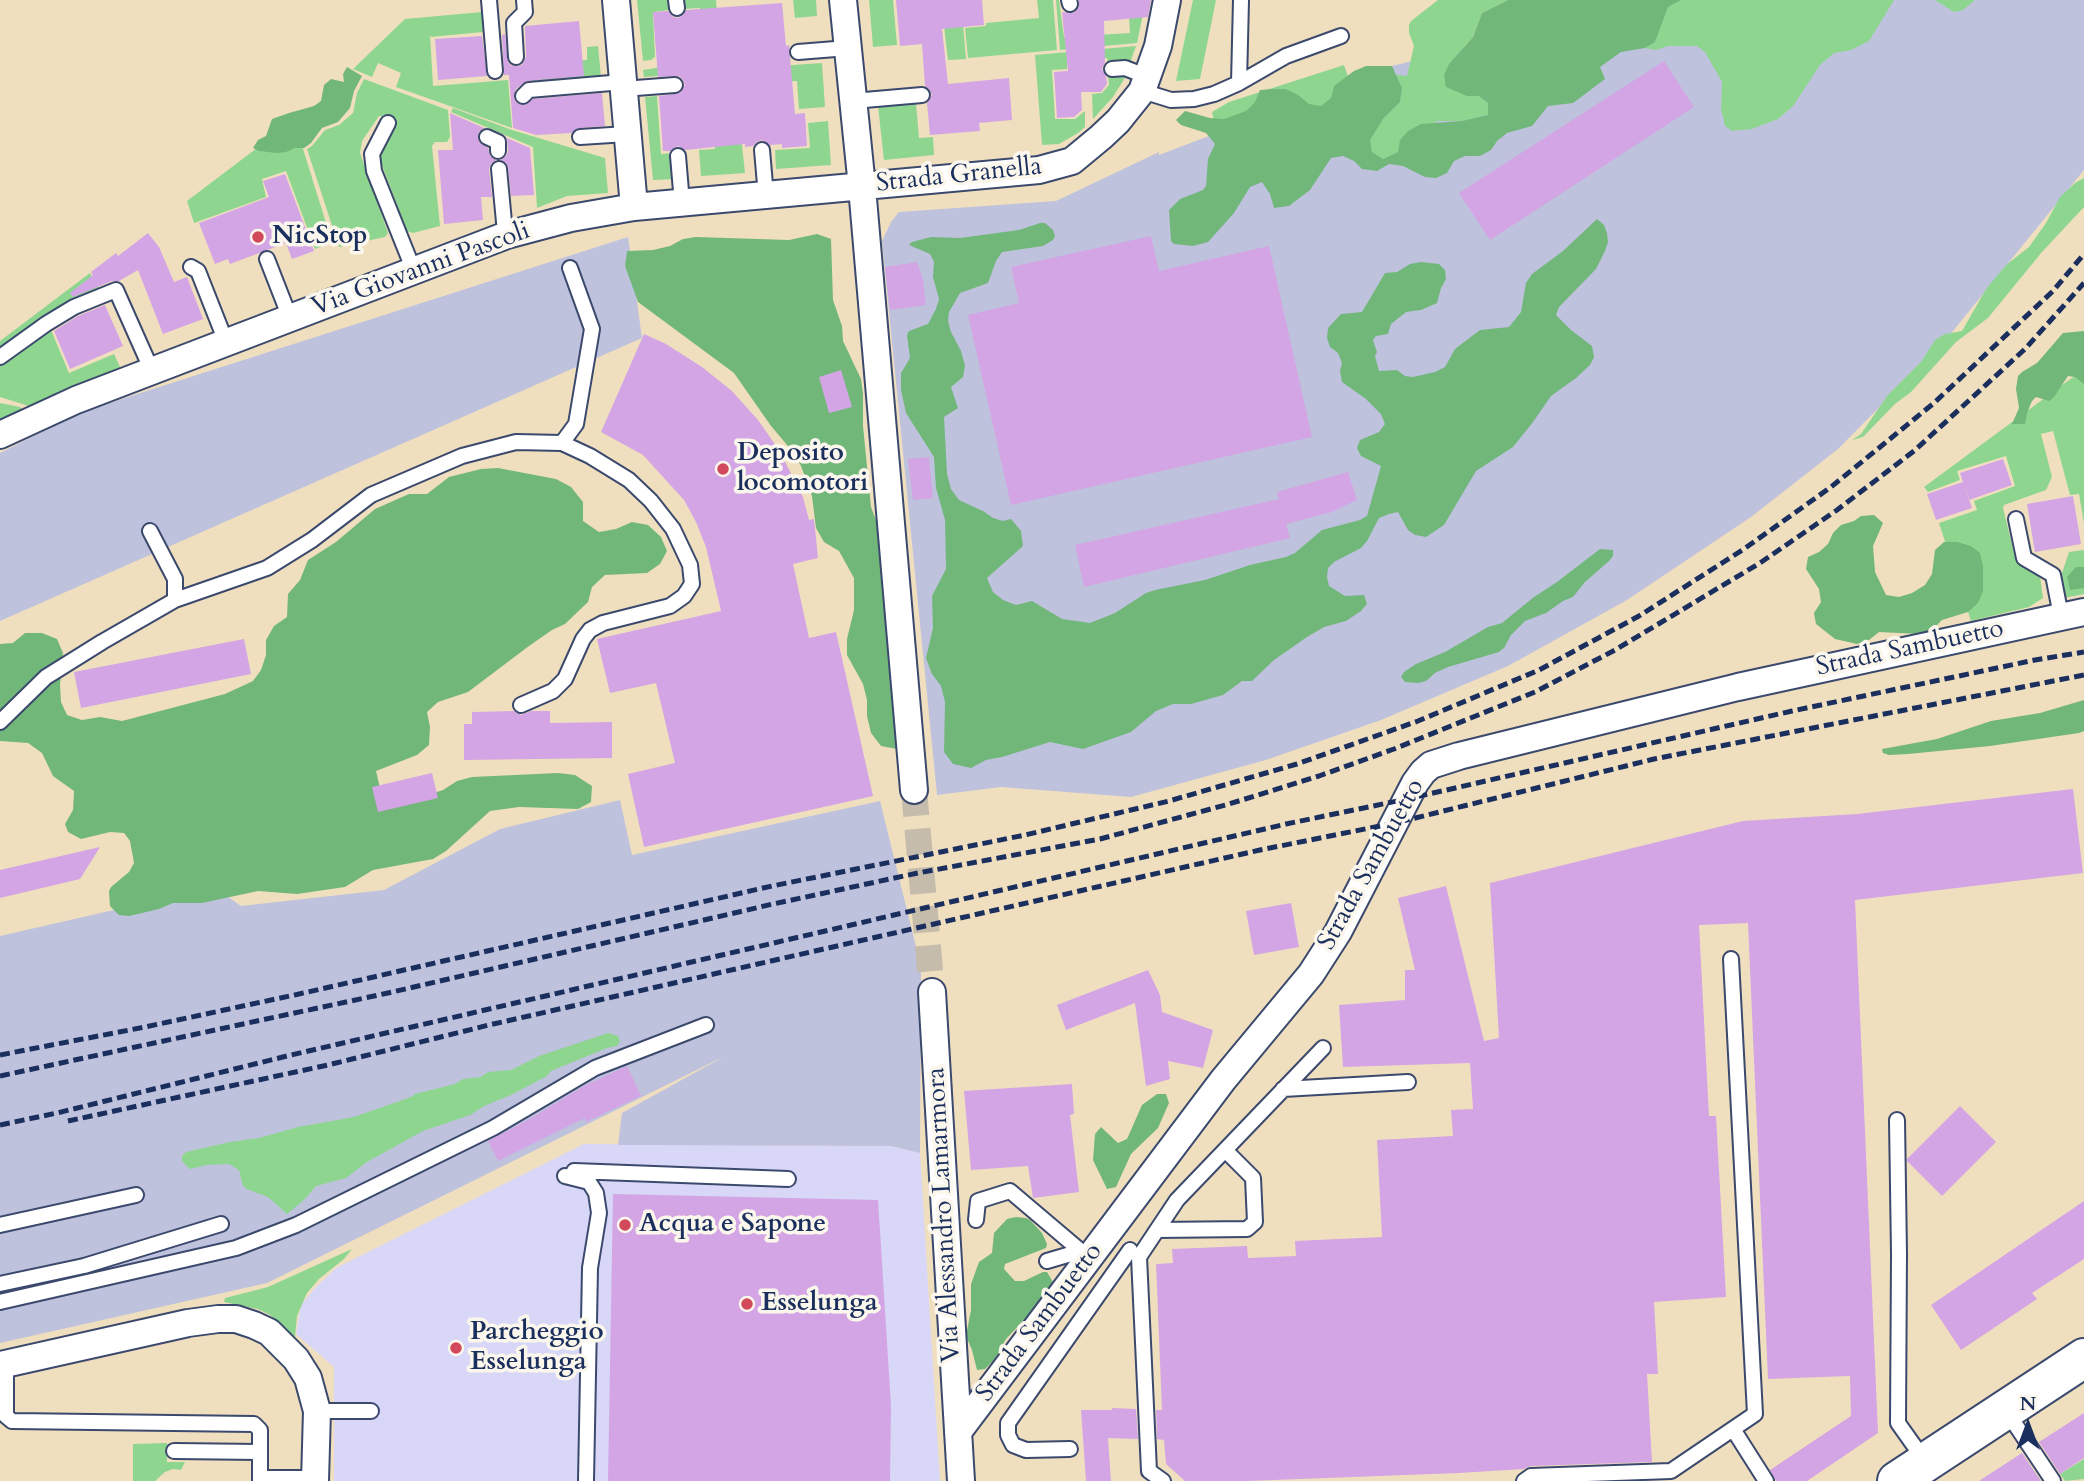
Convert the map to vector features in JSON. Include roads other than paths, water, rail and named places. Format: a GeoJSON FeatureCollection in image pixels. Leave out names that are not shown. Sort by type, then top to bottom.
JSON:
{"type":"FeatureCollection","features":[{"type":"Feature","properties":{"kind":"main road"},"geometry":{"type":"LineString","coordinates":[[1911,1472],[2084,1358]]}},
{"type":"Feature","properties":{"kind":"street"},"geometry":{"type":"LineString","coordinates":[[616,0],[634,207]]}},
{"type":"Feature","properties":{"kind":"street"},"geometry":{"type":"LineString","coordinates":[[843,0],[862,187],[914,790]]}},
{"type":"Feature","properties":{"kind":"street","name":"Strada Granella"},"geometry":{"type":"LineString","coordinates":[[862,187],[1039,170],[1072,161],[1101,137],[1145,84],[1158,46],[1167,0]]}},
{"type":"Feature","properties":{"kind":"street","name":"Via Giovanni Pascoli"},"geometry":{"type":"LineString","coordinates":[[0,435],[76,400],[508,235],[571,218],[634,207],[862,187]]}},
{"type":"Feature","properties":{"kind":"street","name":"Strada Sambuetto"},"geometry":{"type":"LineString","coordinates":[[958,1432],[1085,1254],[1107,1234],[1223,1080],[1311,974],[1338,932],[1415,783],[1431,765],[1738,687],[2072,614]]}},
{"type":"Feature","properties":{"kind":"street","name":"Via Alessandro Lamarmora"},"geometry":{"type":"LineString","coordinates":[[933,992],[961,1481]]}},
{"type":"Feature","properties":{"kind":"street"},"geometry":{"type":"LineString","coordinates":[[3,1365],[188,1322],[236,1319],[269,1332],[296,1359],[308,1378],[317,1410],[315,1480]]}},
{"type":"Feature","properties":{"kind":"lane"},"geometry":{"type":"LineString","coordinates":[[489,0],[495,71]]}},
{"type":"Feature","properties":{"kind":"lane"},"geometry":{"type":"LineString","coordinates":[[516,57],[514,23],[525,12],[524,0]]}},
{"type":"Feature","properties":{"kind":"lane"},"geometry":{"type":"LineString","coordinates":[[1239,83],[1241,0]]}},
{"type":"Feature","properties":{"kind":"lane"},"geometry":{"type":"LineString","coordinates":[[1112,69],[1125,68],[1171,100],[1194,99],[1214,94],[1286,56],[1341,36]]}},
{"type":"Feature","properties":{"kind":"lane"},"geometry":{"type":"LineString","coordinates":[[798,52],[848,48]]}},
{"type":"Feature","properties":{"kind":"lane"},"geometry":{"type":"LineString","coordinates":[[523,96],[528,90],[675,85]]}},
{"type":"Feature","properties":{"kind":"lane"},"geometry":{"type":"LineString","coordinates":[[853,102],[922,95]]}},
{"type":"Feature","properties":{"kind":"lane"},"geometry":{"type":"LineString","coordinates":[[388,123],[372,154],[374,171],[414,271]]}},
{"type":"Feature","properties":{"kind":"lane"},"geometry":{"type":"LineString","coordinates":[[580,137],[627,134]]}},
{"type":"Feature","properties":{"kind":"lane"},"geometry":{"type":"LineString","coordinates":[[487,137],[498,142],[498,151]]}},
{"type":"Feature","properties":{"kind":"lane"},"geometry":{"type":"LineString","coordinates":[[762,150],[766,195]]}},
{"type":"Feature","properties":{"kind":"lane"},"geometry":{"type":"LineString","coordinates":[[678,156],[682,202]]}},
{"type":"Feature","properties":{"kind":"lane"},"geometry":{"type":"LineString","coordinates":[[499,169],[504,222],[508,235]]}},
{"type":"Feature","properties":{"kind":"lane"},"geometry":{"type":"LineString","coordinates":[[267,259],[290,318]]}},
{"type":"Feature","properties":{"kind":"lane"},"geometry":{"type":"LineString","coordinates":[[191,267],[198,271],[226,342]]}},
{"type":"Feature","properties":{"kind":"lane"},"geometry":{"type":"LineString","coordinates":[[562,443],[576,424],[592,329],[570,268]]}},
{"type":"Feature","properties":{"kind":"lane"},"geometry":{"type":"LineString","coordinates":[[0,357],[74,307],[116,290],[152,371]]}},
{"type":"Feature","properties":{"kind":"lane"},"geometry":{"type":"LineString","coordinates":[[0,722],[46,677],[174,600],[267,568],[312,540],[371,495],[462,456],[516,442],[562,443],[590,456],[629,480],[650,501],[673,529],[690,565],[692,584],[684,596],[670,606],[603,623],[590,630],[583,639],[565,679],[553,691],[521,705]]}},
{"type":"Feature","properties":{"kind":"lane"},"geometry":{"type":"LineString","coordinates":[[2016,519],[2024,558],[2053,575],[2072,614]]}},
{"type":"Feature","properties":{"kind":"lane"},"geometry":{"type":"LineString","coordinates":[[150,530],[175,579],[174,600]]}},
{"type":"Feature","properties":{"kind":"lane"},"geometry":{"type":"LineString","coordinates":[[1524,1481],[1531,1476],[1671,1471],[1755,1414],[1731,959]]}},
{"type":"Feature","properties":{"kind":"lane"},"geometry":{"type":"LineString","coordinates":[[0,1302],[236,1248],[296,1225],[493,1128],[595,1068],[706,1025]]}},
{"type":"Feature","properties":{"kind":"lane"},"geometry":{"type":"LineString","coordinates":[[1070,1449],[1026,1450],[1013,1445],[1008,1435],[1008,1423],[1135,1254],[1157,1230],[1177,1200],[1322,1048]]}},
{"type":"Feature","properties":{"kind":"lane"},"geometry":{"type":"LineString","coordinates":[[1283,1089],[1408,1082]]}},
{"type":"Feature","properties":{"kind":"lane"},"geometry":{"type":"LineString","coordinates":[[1897,1120],[1898,1423],[1911,1472]]}},
{"type":"Feature","properties":{"kind":"lane"},"geometry":{"type":"LineString","coordinates":[[1157,1230],[1247,1229],[1255,1222],[1254,1178],[1225,1150]]}},
{"type":"Feature","properties":{"kind":"lane"},"geometry":{"type":"LineString","coordinates":[[586,1481],[590,1268],[599,1213],[596,1194],[589,1182],[569,1173],[788,1179]]}},
{"type":"Feature","properties":{"kind":"lane"},"geometry":{"type":"LineString","coordinates":[[976,1220],[978,1201],[1010,1191],[1085,1254]]}},
{"type":"Feature","properties":{"kind":"lane"},"geometry":{"type":"LineString","coordinates":[[0,1224],[136,1195]]}},
{"type":"Feature","properties":{"kind":"lane"},"geometry":{"type":"LineString","coordinates":[[0,1284],[84,1266],[221,1224]]}},
{"type":"Feature","properties":{"kind":"lane"},"geometry":{"type":"LineString","coordinates":[[1107,1234],[1135,1254]]}},
{"type":"Feature","properties":{"kind":"lane"},"geometry":{"type":"LineString","coordinates":[[1046,1261],[1085,1254]]}},
{"type":"Feature","properties":{"kind":"lane"},"geometry":{"type":"LineString","coordinates":[[1135,1254],[1149,1471],[1163,1481]]}},
{"type":"Feature","properties":{"kind":"lane"},"geometry":{"type":"LineString","coordinates":[[3,1365],[6,1416],[12,1421],[254,1424],[260,1430],[260,1479],[315,1480]]}},
{"type":"Feature","properties":{"kind":"lane"},"geometry":{"type":"LineString","coordinates":[[317,1410],[371,1410]]}},
{"type":"Feature","properties":{"kind":"lane"},"geometry":{"type":"LineString","coordinates":[[2006,1410],[2053,1481]]}},
{"type":"Feature","properties":{"kind":"lane"},"geometry":{"type":"LineString","coordinates":[[1733,1429],[1766,1481]]}},
{"type":"Feature","properties":{"kind":"lane"},"geometry":{"type":"LineString","coordinates":[[174,1451],[260,1452]]}},
{"type":"Feature","properties":{"kind":"tunnel"},"geometry":{"type":"LineString","coordinates":[[914,790],[932,992]]}},
{"type":"Feature","properties":{"kind":"railway"},"geometry":{"type":"LineString","coordinates":[[0,1055],[299,994],[772,886],[1025,835],[1169,801],[1297,764],[1418,721],[1539,670],[1639,616],[1744,549],[1831,487],[1934,403],[2053,291],[2084,254]]}},
{"type":"Feature","properties":{"kind":"railway"},"geometry":{"type":"LineString","coordinates":[[0,1076],[388,993],[773,904],[918,873],[1100,839],[1229,804],[1394,749],[1535,692],[1615,650],[1760,563],[1837,510],[1914,451],[2025,349],[2084,283]]}},
{"type":"Feature","properties":{"kind":"railway"},"geometry":{"type":"LineString","coordinates":[[0,1125],[1286,824],[1792,711],[2084,652]]}},
{"type":"Feature","properties":{"kind":"railway"},"geometry":{"type":"LineString","coordinates":[[68,1121],[328,1065],[489,1025],[1260,850],[1395,823],[1654,759],[2084,675]]}},
{"type":"Feature","properties":{"kind":"place","name":"NicStop"},"geometry":{"type":"Point","coordinates":[258,237]}},
{"type":"Feature","properties":{"kind":"place","name":"Deposito locomotori"},"geometry":{"type":"Point","coordinates":[723,469]}},
{"type":"Feature","properties":{"kind":"place","name":"Acqua e Sapone"},"geometry":{"type":"Point","coordinates":[625,1225]}},
{"type":"Feature","properties":{"kind":"place","name":"Esselunga"},"geometry":{"type":"Point","coordinates":[747,1304]}},
{"type":"Feature","properties":{"kind":"place","name":"Parcheggio Esselunga"},"geometry":{"type":"Point","coordinates":[456,1348]}}]}
